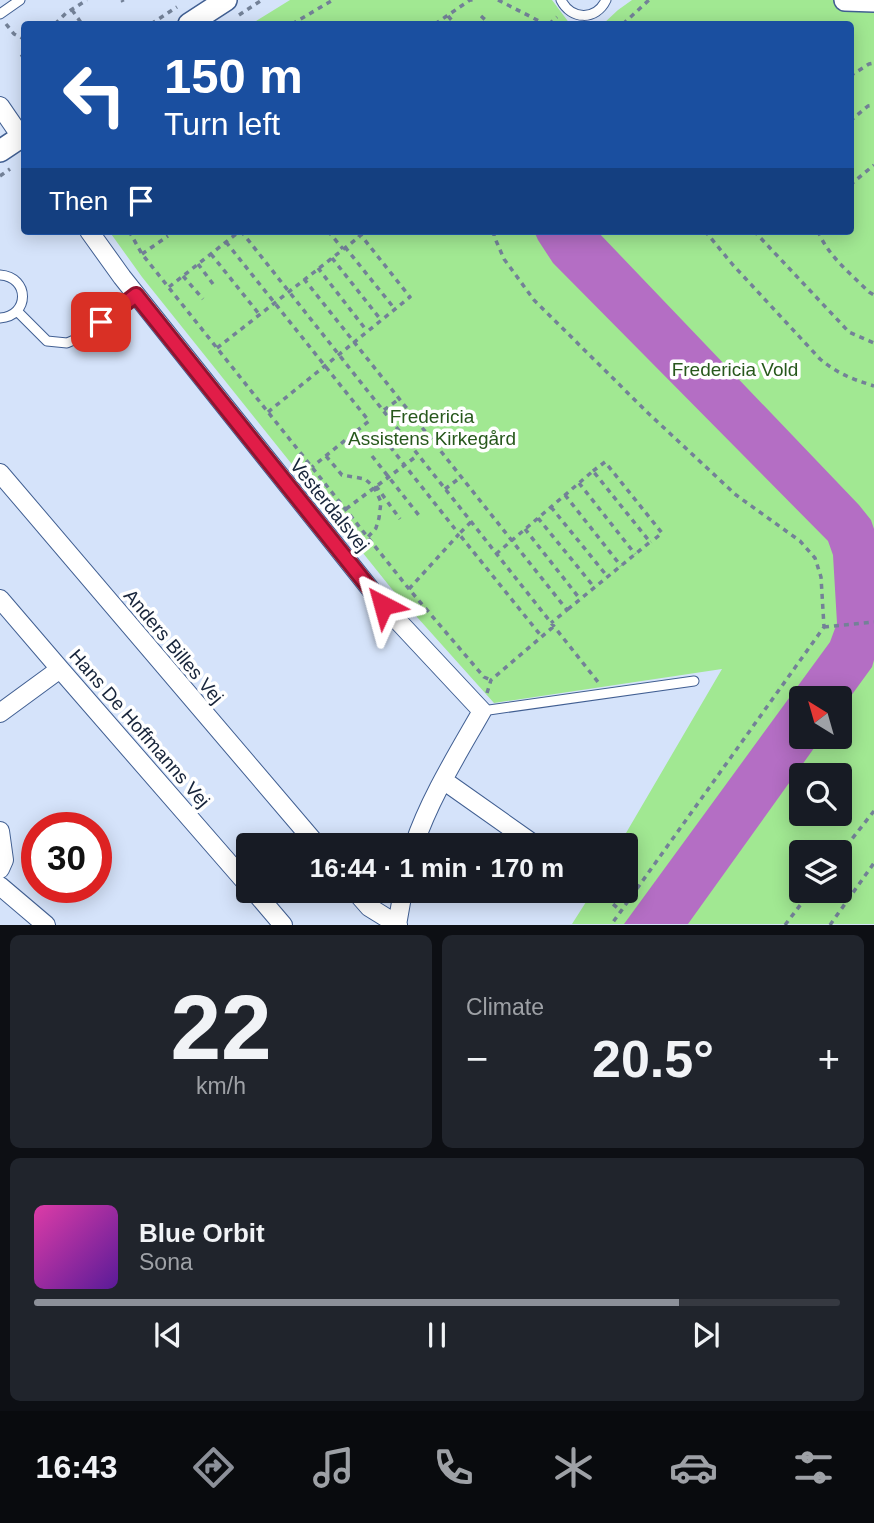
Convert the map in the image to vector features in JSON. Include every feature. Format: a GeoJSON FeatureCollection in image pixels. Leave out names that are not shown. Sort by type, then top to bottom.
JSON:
{"type":"FeatureCollection","features":[{"type":"Feature","properties":{"kind":"street"},"geometry":{"type":"LineString","coordinates":[[845,0],[874,1]]}},
{"type":"Feature","properties":{"kind":"street"},"geometry":{"type":"LineString","coordinates":[[184,15],[232,8]]}},
{"type":"Feature","properties":{"kind":"street"},"geometry":{"type":"LineString","coordinates":[[0,106],[21,133]]}},
{"type":"Feature","properties":{"kind":"street"},"geometry":{"type":"LineString","coordinates":[[0,151],[21,139]]}},
{"type":"Feature","properties":{"kind":"street","name":"Vesterdalsvej"},"geometry":{"type":"LineString","coordinates":[[92,235],[136,295],[383,605],[482,711]]}},
{"type":"Feature","properties":{"kind":"street","name":"Anders Billes Vej"},"geometry":{"type":"LineString","coordinates":[[0,473],[307,833]]}},
{"type":"Feature","properties":{"kind":"street","name":"Hans De Hoffmanns Vej"},"geometry":{"type":"LineString","coordinates":[[0,599],[236,871]]}},
{"type":"Feature","properties":{"kind":"street"},"geometry":{"type":"LineString","coordinates":[[0,713],[60,669]]}},
{"type":"Feature","properties":{"kind":"street"},"geometry":{"type":"LineString","coordinates":[[418,833],[443,780],[482,711]]}},
{"type":"Feature","properties":{"kind":"street"},"geometry":{"type":"LineString","coordinates":[[443,780],[519,833]]}},
{"type":"Feature","properties":{"kind":"street"},"geometry":{"type":"LineString","coordinates":[[0,831],[4,860],[0,869]]}},
{"type":"Feature","properties":{"kind":"street"},"geometry":{"type":"LineString","coordinates":[[0,886],[46,925]]}},
{"type":"Feature","properties":{"kind":"street"},"geometry":{"type":"LineString","coordinates":[[264,903],[283,925]]}},
{"type":"Feature","properties":{"kind":"street"},"geometry":{"type":"LineString","coordinates":[[366,903],[397,924],[401,903]]}},
{"type":"Feature","properties":{"kind":"lane"},"geometry":{"type":"LineString","coordinates":[[0,16],[20,0]]}},
{"type":"Feature","properties":{"kind":"lane"},"geometry":{"type":"LineString","coordinates":[[561,0],[570,11],[582,16],[595,13],[606,0]]}},
{"type":"Feature","properties":{"kind":"lane"},"geometry":{"type":"LineString","coordinates":[[0,275],[13,278],[22,290],[23,297],[17,311],[11,316],[0,318]]}},
{"type":"Feature","properties":{"kind":"lane"},"geometry":{"type":"LineString","coordinates":[[17,311],[47,341],[67,343],[83,336],[136,295]]}},
{"type":"Feature","properties":{"kind":"lane"},"geometry":{"type":"LineString","coordinates":[[482,711],[694,681]]}},
{"type":"Feature","properties":{"kind":"path"},"geometry":{"type":"LineString","coordinates":[[59,21],[87,0]]}},
{"type":"Feature","properties":{"kind":"path"},"geometry":{"type":"LineString","coordinates":[[232,8],[262,0]]}},
{"type":"Feature","properties":{"kind":"path"},"geometry":{"type":"LineString","coordinates":[[297,21],[333,0]]}},
{"type":"Feature","properties":{"kind":"path"},"geometry":{"type":"LineString","coordinates":[[440,21],[470,0],[477,0]]}},
{"type":"Feature","properties":{"kind":"path"},"geometry":{"type":"LineString","coordinates":[[498,0],[539,21]]}},
{"type":"Feature","properties":{"kind":"path"},"geometry":{"type":"LineString","coordinates":[[626,21],[649,0]]}},
{"type":"Feature","properties":{"kind":"path"},"geometry":{"type":"LineString","coordinates":[[72,10],[80,21]]}},
{"type":"Feature","properties":{"kind":"path"},"geometry":{"type":"LineString","coordinates":[[162,21],[184,15]]}},
{"type":"Feature","properties":{"kind":"path"},"geometry":{"type":"LineString","coordinates":[[0,16],[14,34],[21,38]]}},
{"type":"Feature","properties":{"kind":"path"},"geometry":{"type":"LineString","coordinates":[[448,16],[452,21]]}},
{"type":"Feature","properties":{"kind":"path"},"geometry":{"type":"LineString","coordinates":[[481,16],[487,21]]}},
{"type":"Feature","properties":{"kind":"path"},"geometry":{"type":"LineString","coordinates":[[854,73],[874,63]]}},
{"type":"Feature","properties":{"kind":"path"},"geometry":{"type":"LineString","coordinates":[[854,118],[868,106],[874,105]]}},
{"type":"Feature","properties":{"kind":"path"},"geometry":{"type":"LineString","coordinates":[[854,182],[874,165]]}},
{"type":"Feature","properties":{"kind":"path"},"geometry":{"type":"LineString","coordinates":[[131,235],[142,254],[409,589],[484,677],[491,680]]}},
{"type":"Feature","properties":{"kind":"path"},"geometry":{"type":"LineString","coordinates":[[169,288],[235,235]]}},
{"type":"Feature","properties":{"kind":"path"},"geometry":{"type":"LineString","coordinates":[[243,235],[606,693]]}},
{"type":"Feature","properties":{"kind":"path"},"geometry":{"type":"LineString","coordinates":[[332,235],[395,309]]}},
{"type":"Feature","properties":{"kind":"path"},"geometry":{"type":"LineString","coordinates":[[217,348],[360,235]]}},
{"type":"Feature","properties":{"kind":"path"},"geometry":{"type":"LineString","coordinates":[[268,412],[410,297],[362,235]]}},
{"type":"Feature","properties":{"kind":"path"},"geometry":{"type":"LineString","coordinates":[[494,235],[504,259],[534,300],[648,414],[726,486],[800,541],[816,558],[821,577],[824,627],[611,925]]}},
{"type":"Feature","properties":{"kind":"path"},"geometry":{"type":"LineString","coordinates":[[708,235],[820,359],[846,377],[874,386]]}},
{"type":"Feature","properties":{"kind":"path"},"geometry":{"type":"LineString","coordinates":[[758,235],[849,332],[874,343]]}},
{"type":"Feature","properties":{"kind":"path"},"geometry":{"type":"LineString","coordinates":[[819,235],[829,253],[874,295]]}},
{"type":"Feature","properties":{"kind":"path"},"geometry":{"type":"LineString","coordinates":[[142,254],[168,236]]}},
{"type":"Feature","properties":{"kind":"path"},"geometry":{"type":"LineString","coordinates":[[226,242],[369,421],[312,467]]}},
{"type":"Feature","properties":{"kind":"path"},"geometry":{"type":"LineString","coordinates":[[211,254],[259,314]]}},
{"type":"Feature","properties":{"kind":"path"},"geometry":{"type":"LineString","coordinates":[[332,258],[381,320]]}},
{"type":"Feature","properties":{"kind":"path"},"geometry":{"type":"LineString","coordinates":[[198,264],[216,288]]}},
{"type":"Feature","properties":{"kind":"path"},"geometry":{"type":"LineString","coordinates":[[318,268],[367,331]]}},
{"type":"Feature","properties":{"kind":"path"},"geometry":{"type":"LineString","coordinates":[[183,276],[203,299]]}},
{"type":"Feature","properties":{"kind":"path"},"geometry":{"type":"LineString","coordinates":[[304,279],[567,610]]}},
{"type":"Feature","properties":{"kind":"path"},"geometry":{"type":"LineString","coordinates":[[383,411],[399,399]]}},
{"type":"Feature","properties":{"kind":"path"},"geometry":{"type":"LineString","coordinates":[[384,439],[455,529]]}},
{"type":"Feature","properties":{"kind":"path"},"geometry":{"type":"LineString","coordinates":[[346,509],[418,455]]}},
{"type":"Feature","properties":{"kind":"path"},"geometry":{"type":"LineString","coordinates":[[326,456],[342,475],[365,480],[375,487],[400,520]]}},
{"type":"Feature","properties":{"kind":"path"},"geometry":{"type":"LineString","coordinates":[[372,456],[421,518]]}},
{"type":"Feature","properties":{"kind":"path"},"geometry":{"type":"LineString","coordinates":[[482,711],[491,680],[542,637],[567,610],[662,533],[605,462],[496,554]]}},
{"type":"Feature","properties":{"kind":"path"},"geometry":{"type":"LineString","coordinates":[[593,471],[650,542]]}},
{"type":"Feature","properties":{"kind":"path"},"geometry":{"type":"LineString","coordinates":[[445,489],[461,477]]}},
{"type":"Feature","properties":{"kind":"path"},"geometry":{"type":"LineString","coordinates":[[579,484],[635,554]]}},
{"type":"Feature","properties":{"kind":"path"},"geometry":{"type":"LineString","coordinates":[[368,537],[376,528],[380,510],[381,502],[375,487]]}},
{"type":"Feature","properties":{"kind":"path"},"geometry":{"type":"LineString","coordinates":[[565,495],[621,566]]}},
{"type":"Feature","properties":{"kind":"path"},"geometry":{"type":"LineString","coordinates":[[551,507],[607,577]]}},
{"type":"Feature","properties":{"kind":"path"},"geometry":{"type":"LineString","coordinates":[[538,518],[594,587]]}},
{"type":"Feature","properties":{"kind":"path"},"geometry":{"type":"LineString","coordinates":[[409,589],[471,522]]}},
{"type":"Feature","properties":{"kind":"path"},"geometry":{"type":"LineString","coordinates":[[525,530],[580,599]]}},
{"type":"Feature","properties":{"kind":"path"},"geometry":{"type":"LineString","coordinates":[[459,534],[542,637]]}},
{"type":"Feature","properties":{"kind":"path"},"geometry":{"type":"LineString","coordinates":[[824,627],[874,622]]}},
{"type":"Feature","properties":{"kind":"path"},"geometry":{"type":"LineString","coordinates":[[851,840],[874,811]]}},
{"type":"Feature","properties":{"kind":"path"},"geometry":{"type":"LineString","coordinates":[[830,925],[874,863]]}},
{"type":"Feature","properties":{"kind":"path"},"geometry":{"type":"LineString","coordinates":[[612,903],[621,911]]}},
{"type":"Feature","properties":{"kind":"path"},"geometry":{"type":"LineString","coordinates":[[785,925],[802,903]]}},
{"type":"Feature","properties":{"kind":"green space"},"geometry":{"type":"Polygon","coordinates":[[[290,0],[552,0],[568,21],[256,21],[290,0]]]}},
{"type":"Feature","properties":{"kind":"green space"},"geometry":{"type":"Polygon","coordinates":[[[632,0],[874,0],[874,924],[572,924],[585,903],[638,903],[638,833],[626,833],[722,669],[494,703],[391,588],[142,277],[112,235],[854,235],[854,21],[606,21],[632,0]]]}},
{"type":"Feature","properties":{"kind":"shaded area"},"geometry":{"type":"Polygon","coordinates":[[[536,235],[601,235],[871,520],[874,529],[874,660],[852,694],[852,686],[798,686],[830,642],[837,623],[833,555],[828,541],[553,263],[536,235]]]}},
{"type":"Feature","properties":{"kind":"shaded area"},"geometry":{"type":"Polygon","coordinates":[[[789,698],[789,749],[813,749],[803,763],[789,763],[789,783],[688,924],[624,924],[789,698]]]}},
{"type":"Feature","properties":{"kind":"route"},"geometry":{"type":"LineString","coordinates":[[101,322],[136,295],[383,605]]}},
{"type":"Feature","properties":{"kind":"park label","name":"Fredericia Vold"},"geometry":{"type":"Point","coordinates":[735,369]}},
{"type":"Feature","properties":{"kind":"park label","name":"Fredericia Assistens Kirkegård"},"geometry":{"type":"Point","coordinates":[432,427]}}]}
